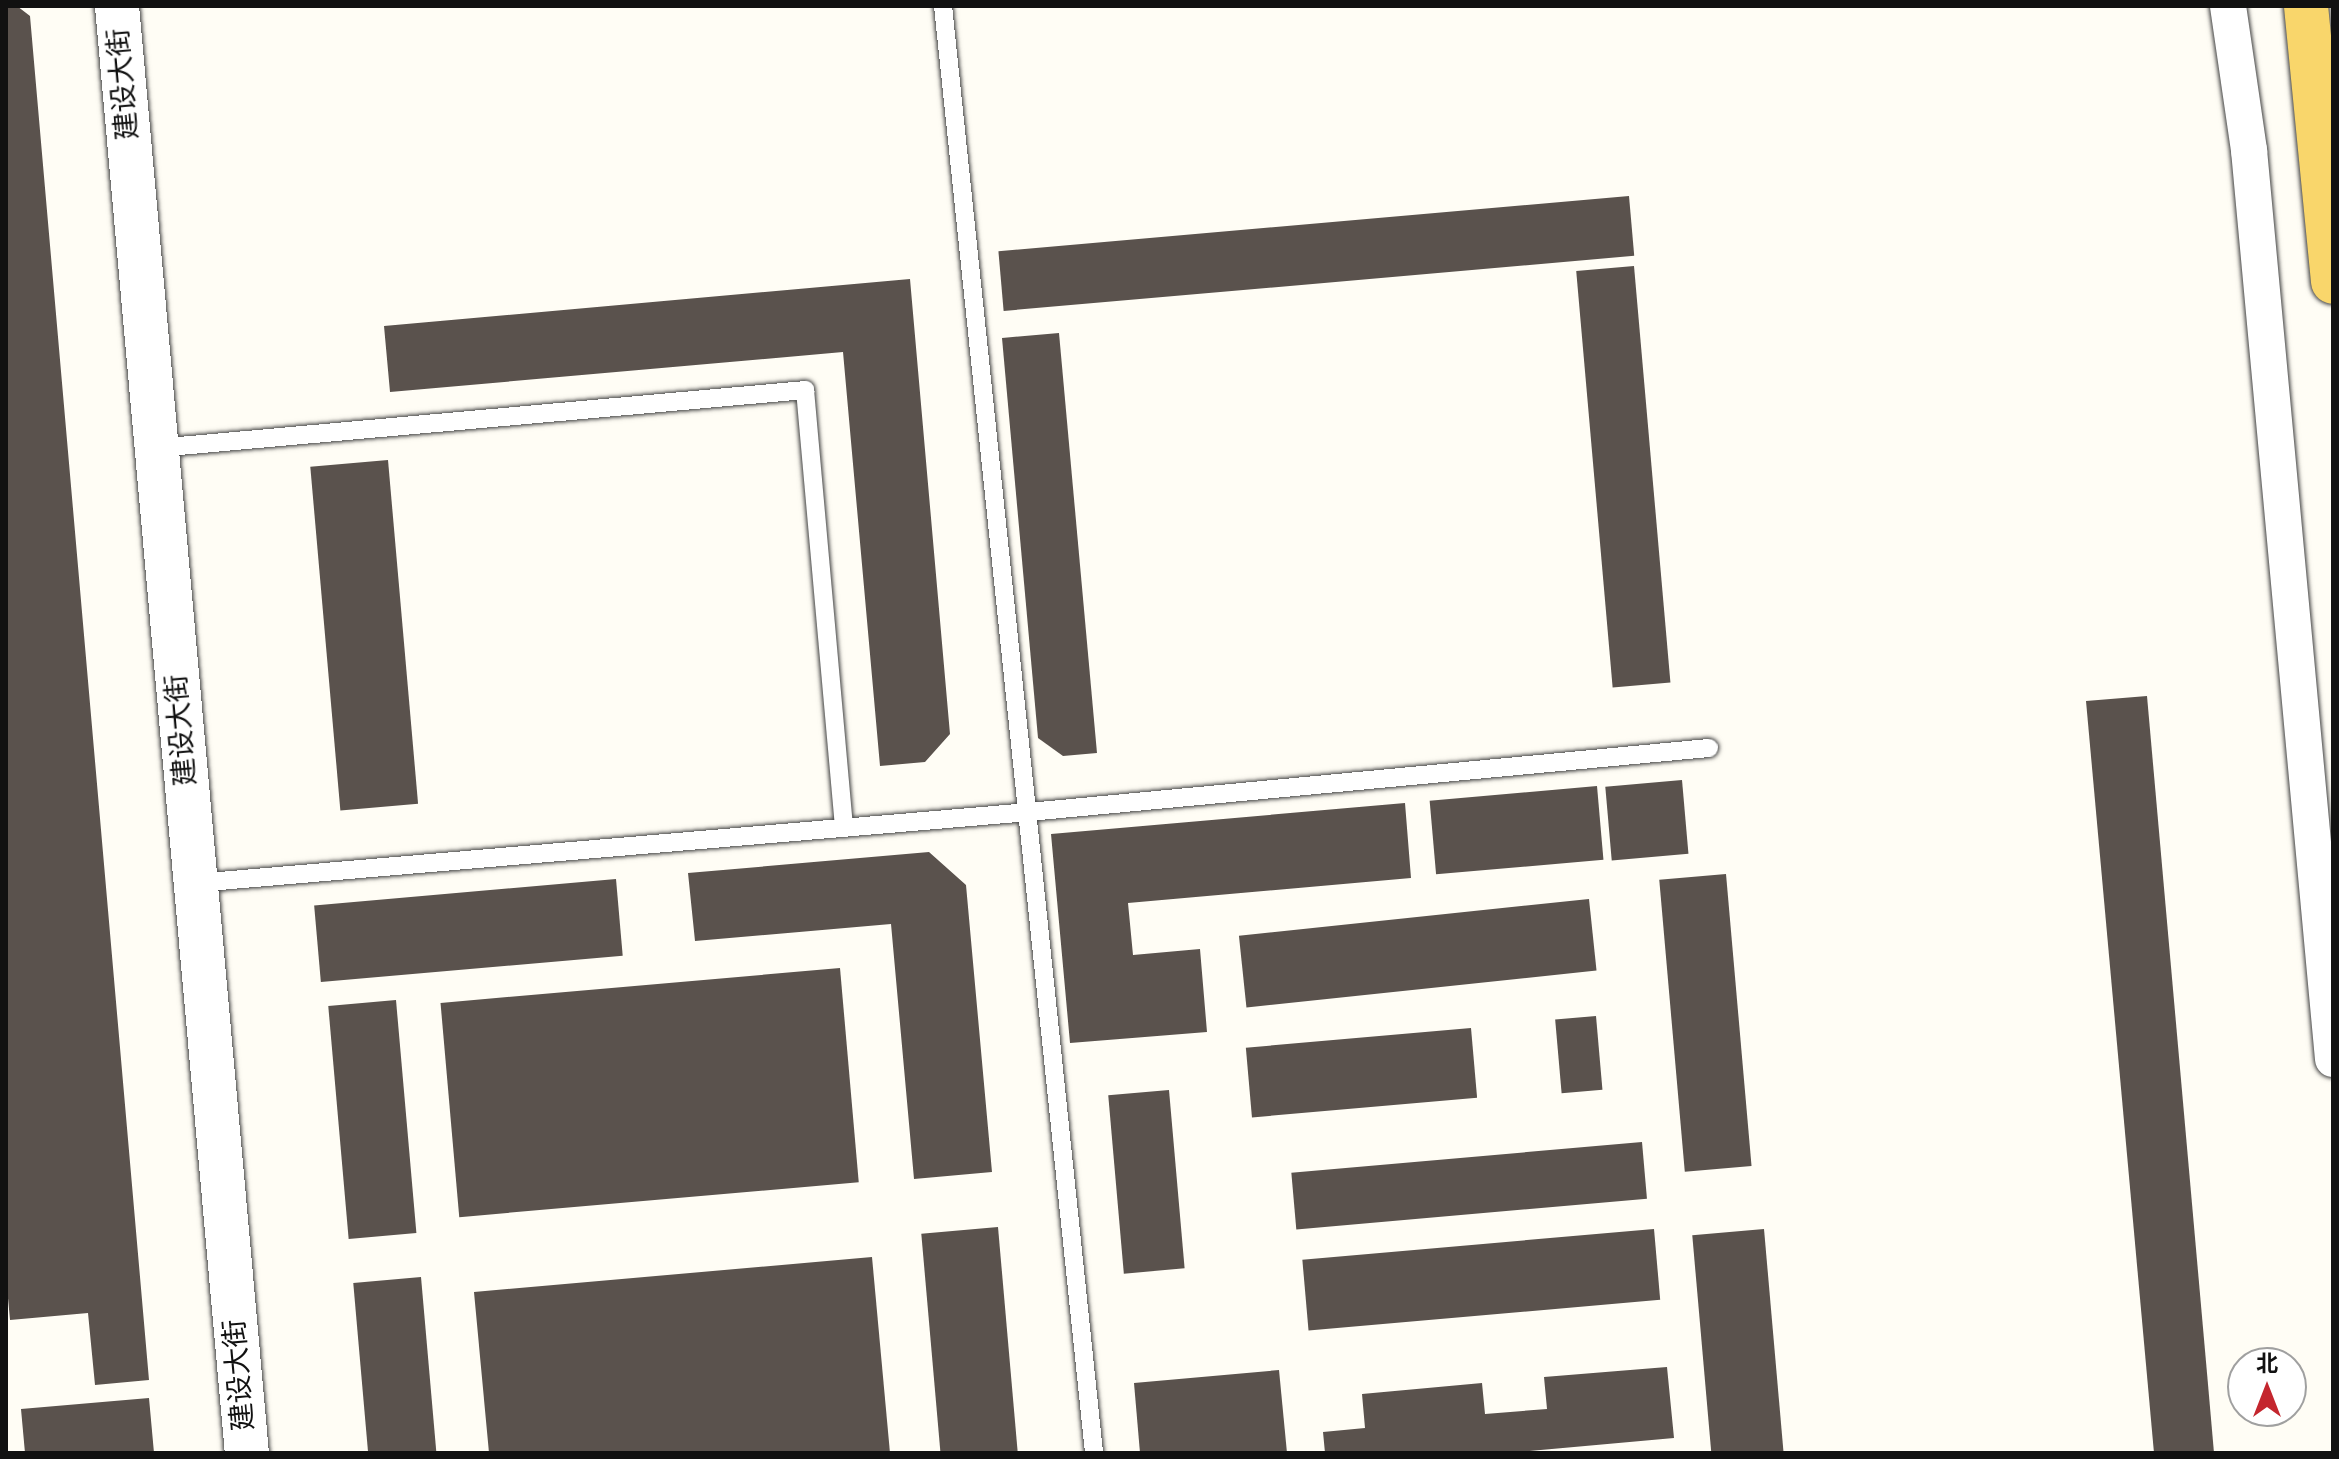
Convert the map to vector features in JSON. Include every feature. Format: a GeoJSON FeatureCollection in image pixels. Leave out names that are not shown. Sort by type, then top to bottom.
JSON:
{"type":"FeatureCollection","features":[{"type":"Feature","properties":{"kind":"main road"},"geometry":{"type":"LineString","coordinates":[[2306,6],[2333,282]]}},
{"type":"Feature","properties":{"kind":"street","name":"建设大街"},"geometry":{"type":"LineString","coordinates":[[117,6],[247,1453]]}},
{"type":"Feature","properties":{"kind":"street"},"geometry":{"type":"LineString","coordinates":[[2228,6],[2249,150],[2333,1059]]}},
{"type":"Feature","properties":{"kind":"lane"},"geometry":{"type":"LineString","coordinates":[[943,6],[1094,1453]]}},
{"type":"Feature","properties":{"kind":"lane"},"geometry":{"type":"LineString","coordinates":[[157,448],[805,390],[844,825]]}},
{"type":"Feature","properties":{"kind":"lane"},"geometry":{"type":"LineString","coordinates":[[196,883],[844,825],[1029,812],[1709,748]]}},
{"type":"Feature","properties":{"kind":"building"},"geometry":{"type":"Polygon","coordinates":[[[6,6],[17,6],[30,16],[149,1380],[95,1385],[88,1313],[10,1320],[6,1276],[6,6]]]}},
{"type":"Feature","properties":{"kind":"building"},"geometry":{"type":"Polygon","coordinates":[[[1629,196],[1634,256],[1004,311],[998,251],[1629,196]]]}},
{"type":"Feature","properties":{"kind":"building"},"geometry":{"type":"Polygon","coordinates":[[[1634,266],[1670,682],[1613,687],[1576,271],[1634,266]]]}},
{"type":"Feature","properties":{"kind":"building"},"geometry":{"type":"Polygon","coordinates":[[[910,279],[950,734],[925,762],[880,766],[843,352],[390,392],[384,326],[910,279]]]}},
{"type":"Feature","properties":{"kind":"building"},"geometry":{"type":"Polygon","coordinates":[[[1059,333],[1097,753],[1063,756],[1038,738],[1002,338],[1059,333]]]}},
{"type":"Feature","properties":{"kind":"building"},"geometry":{"type":"Polygon","coordinates":[[[388,460],[418,804],[340,810],[310,467],[388,460]]]}},
{"type":"Feature","properties":{"kind":"building"},"geometry":{"type":"Polygon","coordinates":[[[2147,696],[2214,1453],[2154,1453],[2086,701],[2147,696]]]}},
{"type":"Feature","properties":{"kind":"building"},"geometry":{"type":"Polygon","coordinates":[[[1682,780],[1688,854],[1612,860],[1605,787],[1682,780]]]}},
{"type":"Feature","properties":{"kind":"building"},"geometry":{"type":"Polygon","coordinates":[[[1597,786],[1603,860],[1436,874],[1430,801],[1597,786]]]}},
{"type":"Feature","properties":{"kind":"building"},"geometry":{"type":"Polygon","coordinates":[[[1405,803],[1411,878],[1128,903],[1133,955],[1200,949],[1207,1032],[1070,1043],[1051,834],[1405,803]]]}},
{"type":"Feature","properties":{"kind":"building"},"geometry":{"type":"Polygon","coordinates":[[[929,852],[966,885],[992,1172],[914,1179],[891,924],[695,941],[688,873],[929,852]]]}},
{"type":"Feature","properties":{"kind":"building"},"geometry":{"type":"Polygon","coordinates":[[[1726,874],[1752,1166],[1685,1172],[1659,880],[1726,874]]]}},
{"type":"Feature","properties":{"kind":"building"},"geometry":{"type":"Polygon","coordinates":[[[616,879],[623,956],[321,982],[314,905],[616,879]]]}},
{"type":"Feature","properties":{"kind":"building"},"geometry":{"type":"Polygon","coordinates":[[[1589,899],[1597,971],[1246,1007],[1239,936],[1589,899]]]}},
{"type":"Feature","properties":{"kind":"building"},"geometry":{"type":"Polygon","coordinates":[[[840,968],[859,1182],[459,1217],[441,1003],[840,968]]]}},
{"type":"Feature","properties":{"kind":"building"},"geometry":{"type":"Polygon","coordinates":[[[396,1000],[416,1233],[349,1239],[328,1006],[396,1000]]]}},
{"type":"Feature","properties":{"kind":"building"},"geometry":{"type":"Polygon","coordinates":[[[1596,1016],[1602,1090],[1562,1093],[1555,1020],[1596,1016]]]}},
{"type":"Feature","properties":{"kind":"building"},"geometry":{"type":"Polygon","coordinates":[[[1471,1028],[1477,1098],[1252,1117],[1246,1048],[1471,1028]]]}},
{"type":"Feature","properties":{"kind":"building"},"geometry":{"type":"Polygon","coordinates":[[[1169,1090],[1185,1268],[1124,1274],[1108,1095],[1169,1090]]]}},
{"type":"Feature","properties":{"kind":"building"},"geometry":{"type":"Polygon","coordinates":[[[1642,1142],[1647,1199],[1296,1229],[1291,1173],[1642,1142]]]}},
{"type":"Feature","properties":{"kind":"building"},"geometry":{"type":"Polygon","coordinates":[[[998,1227],[1018,1453],[940,1453],[921,1234],[998,1227]]]}},
{"type":"Feature","properties":{"kind":"building"},"geometry":{"type":"Polygon","coordinates":[[[1654,1229],[1660,1300],[1309,1330],[1302,1260],[1654,1229]]]}},
{"type":"Feature","properties":{"kind":"building"},"geometry":{"type":"Polygon","coordinates":[[[1764,1229],[1784,1453],[1711,1453],[1692,1235],[1764,1229]]]}},
{"type":"Feature","properties":{"kind":"building"},"geometry":{"type":"Polygon","coordinates":[[[872,1257],[890,1453],[489,1453],[474,1292],[872,1257]]]}},
{"type":"Feature","properties":{"kind":"building"},"geometry":{"type":"Polygon","coordinates":[[[421,1277],[436,1453],[368,1453],[353,1283],[421,1277]]]}},
{"type":"Feature","properties":{"kind":"building"},"geometry":{"type":"Polygon","coordinates":[[[1667,1367],[1674,1438],[1507,1453],[1325,1453],[1323,1432],[1365,1428],[1362,1394],[1482,1383],[1485,1414],[1547,1409],[1544,1377],[1667,1367]]]}},
{"type":"Feature","properties":{"kind":"building"},"geometry":{"type":"Polygon","coordinates":[[[1279,1370],[1287,1453],[1140,1453],[1134,1383],[1279,1370]]]}},
{"type":"Feature","properties":{"kind":"building"},"geometry":{"type":"Polygon","coordinates":[[[149,1398],[154,1453],[25,1453],[21,1409],[149,1398]]]}}]}
